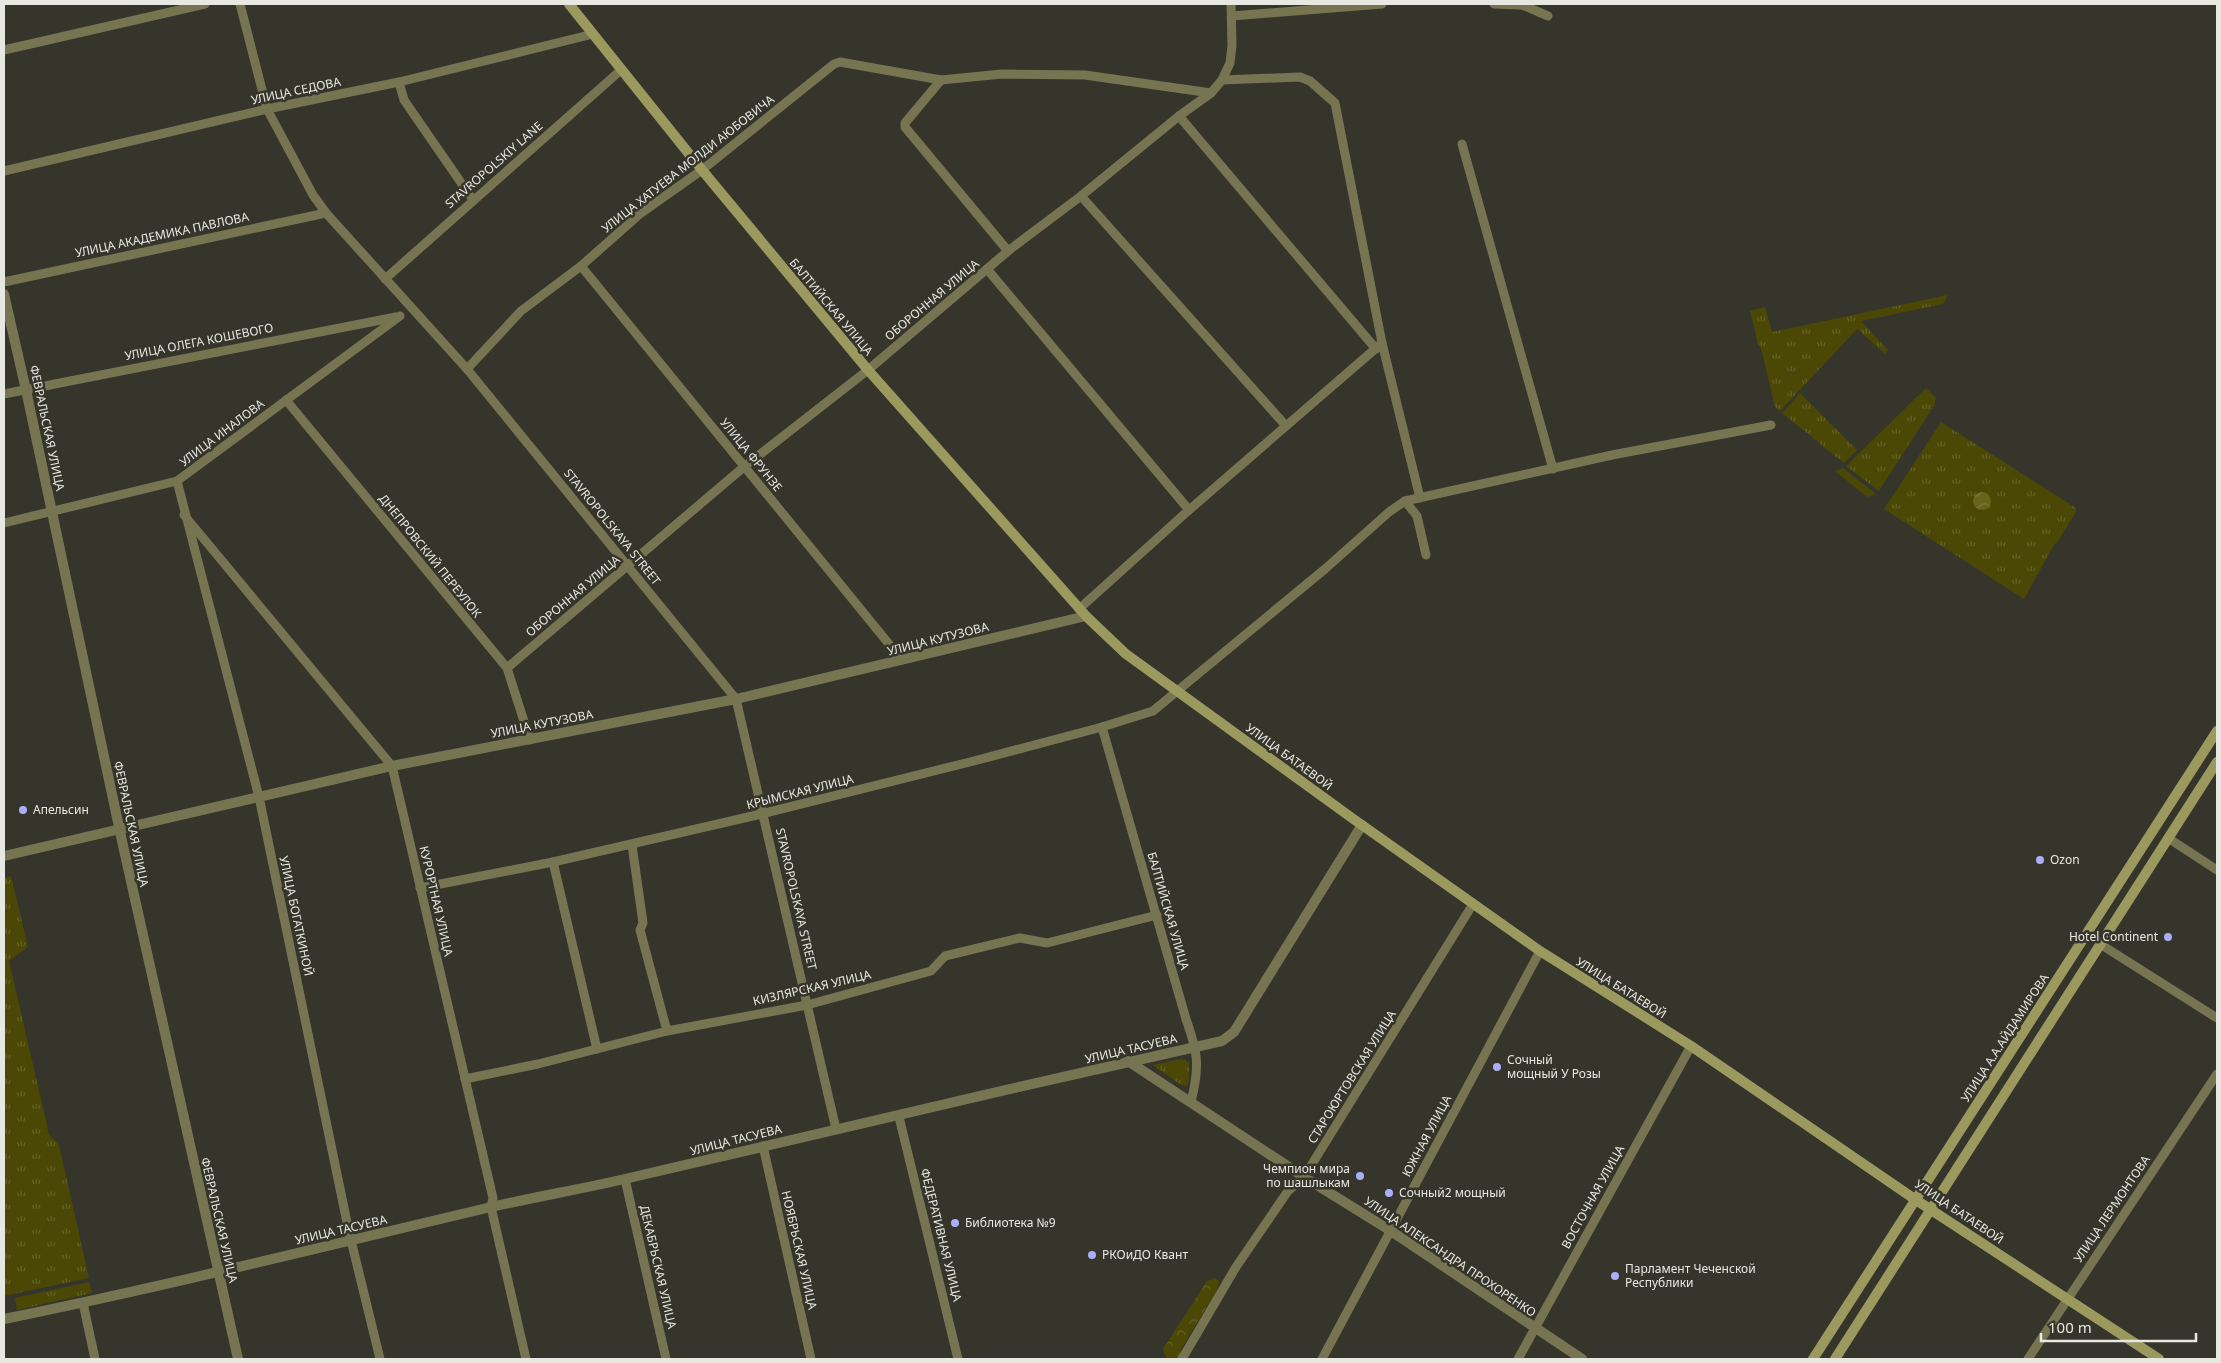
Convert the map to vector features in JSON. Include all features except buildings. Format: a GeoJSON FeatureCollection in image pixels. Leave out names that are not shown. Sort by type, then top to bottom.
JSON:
{"type":"FeatureCollection","features":[{"type":"Feature","properties":{"kind":"main road","name":"БАЛТИЙСКАЯ УЛИЦА"},"geometry":{"type":"LineString","coordinates":[[569,4],[702,170],[868,370],[1082,612]]}},
{"type":"Feature","properties":{"kind":"main road","name":"УЛИЦА БАТАЕВОЙ"},"geometry":{"type":"LineString","coordinates":[[1082,612],[1126,654],[1473,904],[1540,950],[1690,1046],[1931,1210],[2159,1359]]}},
{"type":"Feature","properties":{"kind":"main road","name":"УЛИЦА А.А.АЙДАМИРОВА"},"geometry":{"type":"LineString","coordinates":[[1813,1359],[2217,731]]}},
{"type":"Feature","properties":{"kind":"main road"},"geometry":{"type":"LineString","coordinates":[[1835,1359],[2217,762]]}},
{"type":"Feature","properties":{"kind":"street"},"geometry":{"type":"LineString","coordinates":[[4,50],[205,4]]}},
{"type":"Feature","properties":{"kind":"street","name":"STAVROPOLSKAYA STREET"},"geometry":{"type":"LineString","coordinates":[[240,4],[266,109],[313,195],[326,213],[467,370],[736,699],[836,1129]]}},
{"type":"Feature","properties":{"kind":"street","name":"ОБОРОННАЯ УЛИЦА"},"geometry":{"type":"LineString","coordinates":[[507,668],[744,466],[868,370],[1008,251],[1081,196],[1179,116],[1211,93],[1222,80],[1230,63],[1231,4]]}},
{"type":"Feature","properties":{"kind":"street"},"geometry":{"type":"LineString","coordinates":[[1232,16],[1382,4]]}},
{"type":"Feature","properties":{"kind":"street"},"geometry":{"type":"LineString","coordinates":[[1494,4],[1520,4],[1548,16]]}},
{"type":"Feature","properties":{"kind":"street","name":"УЛИЦА СЕДОВА"},"geometry":{"type":"LineString","coordinates":[[4,171],[266,109],[399,82],[593,34]]}},
{"type":"Feature","properties":{"kind":"street","name":"УЛИЦА ХАТУЕВА МОЛДИ АЮБОВИЧА"},"geometry":{"type":"LineString","coordinates":[[467,370],[521,311],[581,266],[641,213],[702,170],[840,62],[941,80]]}},
{"type":"Feature","properties":{"kind":"street","name":"STAVROPOLSKIY LANE"},"geometry":{"type":"LineString","coordinates":[[385,279],[621,70]]}},
{"type":"Feature","properties":{"kind":"street"},"geometry":{"type":"LineString","coordinates":[[1008,251],[905,127],[906,122],[941,80],[1002,74],[1085,75],[1211,93]]}},
{"type":"Feature","properties":{"kind":"street"},"geometry":{"type":"LineString","coordinates":[[1222,80],[1300,77],[1310,81],[1330,97],[1335,104],[1379,346],[1420,498]]}},
{"type":"Feature","properties":{"kind":"street"},"geometry":{"type":"LineString","coordinates":[[399,82],[404,100],[473,200]]}},
{"type":"Feature","properties":{"kind":"street"},"geometry":{"type":"LineString","coordinates":[[1179,116],[1379,346]]}},
{"type":"Feature","properties":{"kind":"street"},"geometry":{"type":"LineString","coordinates":[[1462,144],[1553,468]]}},
{"type":"Feature","properties":{"kind":"street"},"geometry":{"type":"LineString","coordinates":[[1081,196],[1286,426]]}},
{"type":"Feature","properties":{"kind":"street","name":"УЛИЦА АКАДЕМИКА ПАВЛОВА"},"geometry":{"type":"LineString","coordinates":[[4,282],[326,213]]}},
{"type":"Feature","properties":{"kind":"street","name":"УЛИЦА ФРУНЗЕ"},"geometry":{"type":"LineString","coordinates":[[581,266],[902,660]]}},
{"type":"Feature","properties":{"kind":"street"},"geometry":{"type":"LineString","coordinates":[[987,269],[1189,510]]}},
{"type":"Feature","properties":{"kind":"street","name":"ФЕВРАЛЬСКАЯ УЛИЦА"},"geometry":{"type":"LineString","coordinates":[[4,294],[119,829],[238,1359]]}},
{"type":"Feature","properties":{"kind":"street"},"geometry":{"type":"LineString","coordinates":[[400,316],[413,310]]}},
{"type":"Feature","properties":{"kind":"street","name":"УЛИЦА ОЛЕГА КОШЕВОГО"},"geometry":{"type":"LineString","coordinates":[[4,394],[400,316]]}},
{"type":"Feature","properties":{"kind":"street","name":"УЛИЦА ИНАЛОВА"},"geometry":{"type":"LineString","coordinates":[[4,523],[52,513],[177,481],[400,316]]}},
{"type":"Feature","properties":{"kind":"street"},"geometry":{"type":"LineString","coordinates":[[1082,612],[1189,510],[1379,346]]}},
{"type":"Feature","properties":{"kind":"street","name":"ДНЕПРОВСКИЙ ПЕРЕУЛОК"},"geometry":{"type":"LineString","coordinates":[[286,400],[507,668],[530,740]]}},
{"type":"Feature","properties":{"kind":"street"},"geometry":{"type":"LineString","coordinates":[[1426,555],[1417,516],[1406,501],[1612,455],[1771,424]]}},
{"type":"Feature","properties":{"kind":"street","name":"УЛИЦА БОГАТКИНОЙ"},"geometry":{"type":"LineString","coordinates":[[177,481],[184,515],[259,797],[351,1241],[380,1359]]}},
{"type":"Feature","properties":{"kind":"street","name":"КРЫМСКАЯ УЛИЦА"},"geometry":{"type":"LineString","coordinates":[[420,888],[632,845],[897,781],[1102,727],[1153,711],[1176,690],[1325,570],[1389,512],[1406,501]]}},
{"type":"Feature","properties":{"kind":"street","name":"КУРОРТНАЯ УЛИЦА"},"geometry":{"type":"LineString","coordinates":[[184,515],[392,766],[493,1198],[490,1208],[526,1359]]}},
{"type":"Feature","properties":{"kind":"street","name":"УЛИЦА КУТУЗОВА"},"geometry":{"type":"LineString","coordinates":[[4,856],[392,766],[736,699],[902,660],[1082,612]]}},
{"type":"Feature","properties":{"kind":"street","name":"БАЛТИЙСКАЯ УЛИЦА"},"geometry":{"type":"LineString","coordinates":[[1102,727],[1186,1019],[1196,1047],[1198,1065],[1191,1102]]}},
{"type":"Feature","properties":{"kind":"street","name":"УЛИЦА ТАСУЕВА"},"geometry":{"type":"LineString","coordinates":[[4,1319],[83,1303],[836,1129],[899,1117],[1128,1061],[1222,1041],[1234,1032],[1362,825]]}},
{"type":"Feature","properties":{"kind":"street"},"geometry":{"type":"LineString","coordinates":[[2168,838],[2217,870]]}},
{"type":"Feature","properties":{"kind":"street"},"geometry":{"type":"LineString","coordinates":[[632,845],[643,923],[640,930],[667,1031]]}},
{"type":"Feature","properties":{"kind":"street"},"geometry":{"type":"LineString","coordinates":[[553,862],[597,1049]]}},
{"type":"Feature","properties":{"kind":"street","name":"СТАРОЮРТОВСКАЯ УЛИЦА"},"geometry":{"type":"LineString","coordinates":[[1182,1359],[1236,1267],[1288,1190],[1304,1177],[1473,904]]}},
{"type":"Feature","properties":{"kind":"street","name":"КИЗЛЯРСКАЯ УЛИЦА"},"geometry":{"type":"LineString","coordinates":[[465,1079],[538,1064],[667,1031],[807,1005],[931,971],[945,956],[1020,938],[1047,943],[1157,915]]}},
{"type":"Feature","properties":{"kind":"street"},"geometry":{"type":"LineString","coordinates":[[2100,944],[2217,1018]]}},
{"type":"Feature","properties":{"kind":"street","name":"ЮЖНАЯ УЛИЦА"},"geometry":{"type":"LineString","coordinates":[[1322,1359],[1540,950]]}},
{"type":"Feature","properties":{"kind":"street","name":"ВОСТОЧНАЯ УЛИЦА"},"geometry":{"type":"LineString","coordinates":[[1518,1359],[1690,1046]]}},
{"type":"Feature","properties":{"kind":"street","name":"УЛИЦА АЛЕКСАНДРА ПРОХОРЕНКО"},"geometry":{"type":"LineString","coordinates":[[1128,1061],[1304,1177],[1391,1231],[1582,1359]]}},
{"type":"Feature","properties":{"kind":"street","name":"УЛИЦА ЛЕРМОНТОВА"},"geometry":{"type":"LineString","coordinates":[[2028,1359],[2217,1074]]}},
{"type":"Feature","properties":{"kind":"street","name":"ФЕДЕРАТИВНАЯ УЛИЦА"},"geometry":{"type":"LineString","coordinates":[[899,1117],[958,1359]]}},
{"type":"Feature","properties":{"kind":"street","name":"НОЯБРЬСКАЯ УЛИЦА"},"geometry":{"type":"LineString","coordinates":[[763,1146],[811,1359]]}},
{"type":"Feature","properties":{"kind":"street","name":"ДЕКАБРЬСКАЯ УЛИЦА"},"geometry":{"type":"LineString","coordinates":[[625,1179],[666,1359]]}},
{"type":"Feature","properties":{"kind":"street"},"geometry":{"type":"LineString","coordinates":[[83,1303],[95,1359]]}},
{"type":"Feature","properties":{"kind":"green space"},"geometry":{"type":"Polygon","coordinates":[[[1948,295],[1943,304],[1861,321],[1888,350],[1885,354],[1857,329],[1780,411],[1775,407],[1750,311],[1765,307],[1772,332],[1948,295]]]}},
{"type":"Feature","properties":{"kind":"green space"},"geometry":{"type":"Polygon","coordinates":[[[1926,388],[1936,398],[1935,404],[1879,491],[1846,466],[1926,388]]]}},
{"type":"Feature","properties":{"kind":"green space"},"geometry":{"type":"Polygon","coordinates":[[[1800,393],[1857,450],[1844,463],[1782,413],[1800,393]]]}},
{"type":"Feature","properties":{"kind":"green space"},"geometry":{"type":"Polygon","coordinates":[[[1941,422],[2076,508],[2076,512],[2055,543],[2024,599],[1884,509],[1941,422]]]}},
{"type":"Feature","properties":{"kind":"green space"},"geometry":{"type":"Polygon","coordinates":[[[1843,468],[1876,494],[1867,497],[1835,471],[1843,468]]]}},
{"type":"Feature","properties":{"kind":"green space"},"geometry":{"type":"Polygon","coordinates":[[[11,876],[28,947],[9,961],[49,1134],[59,1145],[89,1278],[4,1296],[4,878],[11,876]]]}},
{"type":"Feature","properties":{"kind":"green space"},"geometry":{"type":"Polygon","coordinates":[[[1180,1059],[1186,1060],[1189,1063],[1189,1081],[1186,1086],[1181,1085],[1153,1065],[1180,1059]]]}},
{"type":"Feature","properties":{"kind":"green space"},"geometry":{"type":"Polygon","coordinates":[[[1215,1278],[1219,1281],[1217,1290],[1181,1349],[1181,1357],[1167,1359],[1163,1349],[1207,1281],[1215,1278]]]}},
{"type":"Feature","properties":{"kind":"green space"},"geometry":{"type":"Polygon","coordinates":[[[89,1282],[92,1293],[17,1310],[15,1298],[89,1282]]]}},
{"type":"Feature","properties":{"kind":"water"},"geometry":{"type":"Polygon","coordinates":[[[1982,492],[1988,495],[1991,501],[1988,507],[1982,510],[1976,507],[1973,501],[1976,495],[1982,492]]]}},
{"type":"Feature","properties":{"kind":"place","name":"Апельсин"},"geometry":{"type":"Point","coordinates":[23,810]}},
{"type":"Feature","properties":{"kind":"place","name":"Ozon"},"geometry":{"type":"Point","coordinates":[2040,860]}},
{"type":"Feature","properties":{"kind":"place","name":"Hotel Continent"},"geometry":{"type":"Point","coordinates":[2168,937]}},
{"type":"Feature","properties":{"kind":"place","name":"Сочный мощный У Розы"},"geometry":{"type":"Point","coordinates":[1497,1067]}},
{"type":"Feature","properties":{"kind":"place","name":"Чемпион мира по шашлыкам"},"geometry":{"type":"Point","coordinates":[1360,1176]}},
{"type":"Feature","properties":{"kind":"place","name":"Сочный2 мощный"},"geometry":{"type":"Point","coordinates":[1389,1193]}},
{"type":"Feature","properties":{"kind":"place","name":"Библиотека №9"},"geometry":{"type":"Point","coordinates":[955,1223]}},
{"type":"Feature","properties":{"kind":"place","name":"РКОиДО Квант"},"geometry":{"type":"Point","coordinates":[1092,1255]}},
{"type":"Feature","properties":{"kind":"place","name":"Парламент Чеченской Республики"},"geometry":{"type":"Point","coordinates":[1615,1276]}}]}
